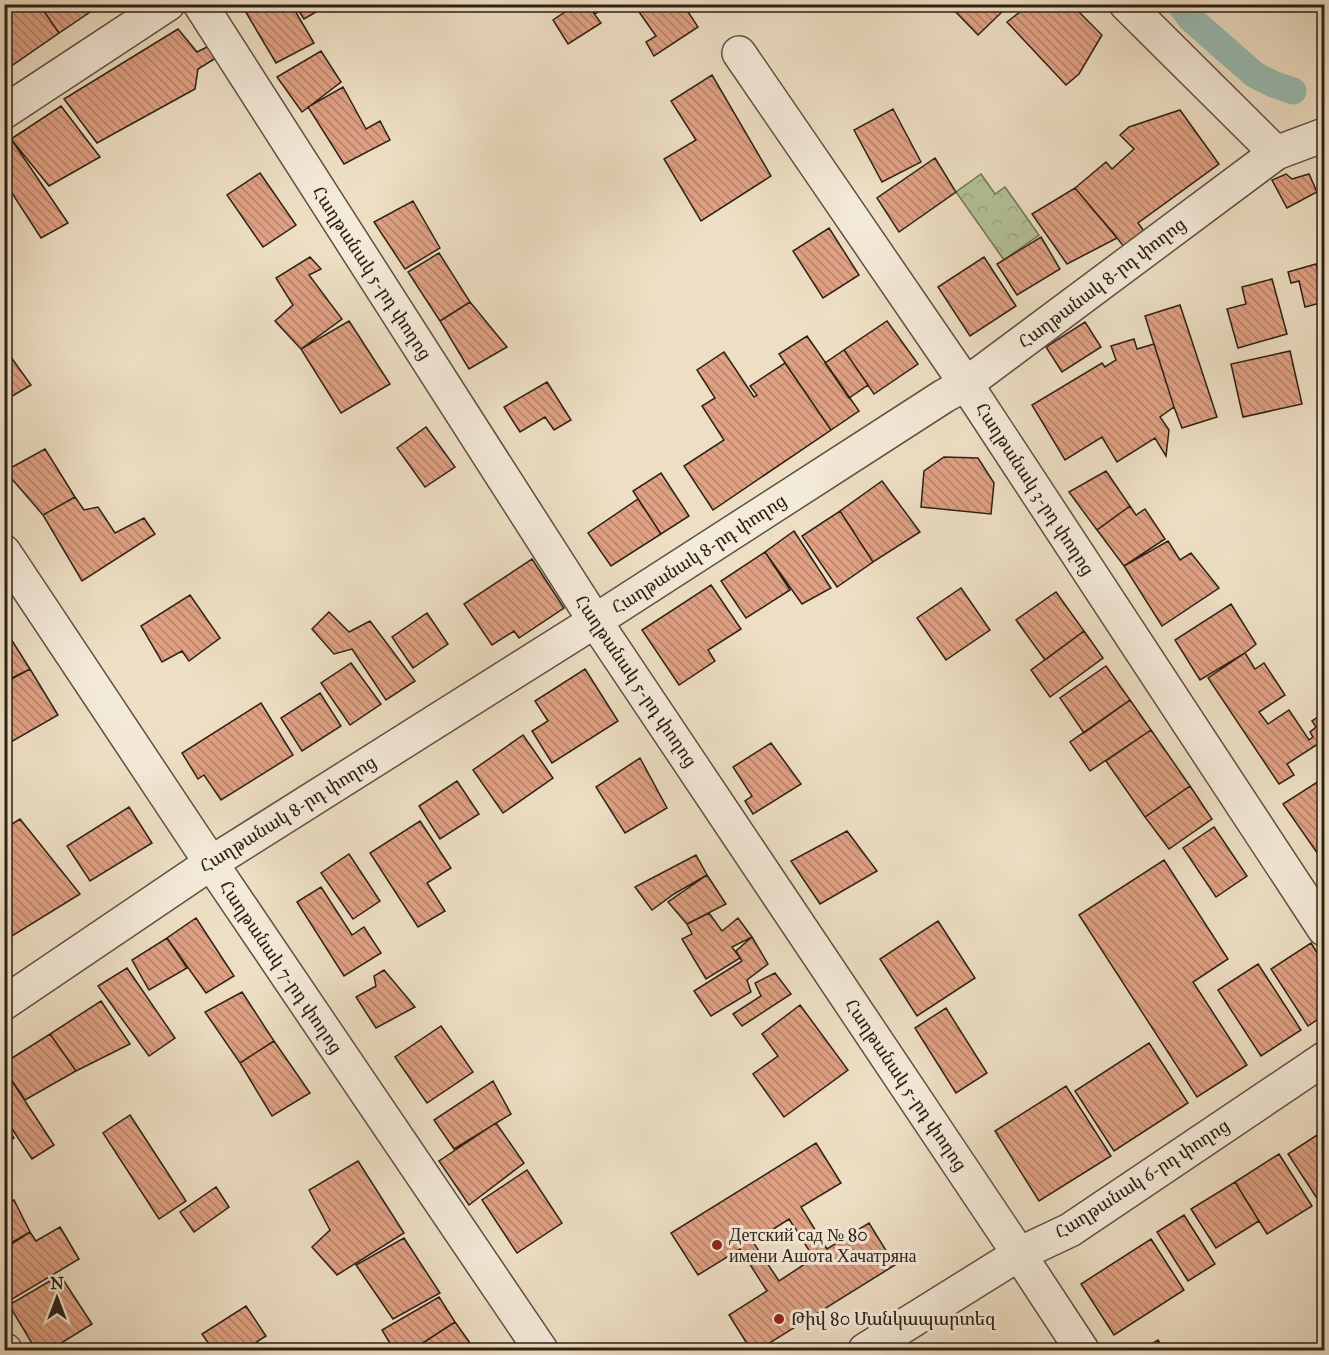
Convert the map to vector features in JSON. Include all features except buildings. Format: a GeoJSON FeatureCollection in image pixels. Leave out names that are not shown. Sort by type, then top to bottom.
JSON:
{"type":"FeatureCollection","features":[{"type":"Feature","properties":{"kind":"street"},"geometry":{"type":"LineString","coordinates":[[4,112],[168,4]]}},
{"type":"Feature","properties":{"kind":"street","name":"Հաղթանակ 5-րդ փողոց"},"geometry":{"type":"LineString","coordinates":[[200,4],[595,621],[1082,1350]]}},
{"type":"Feature","properties":{"kind":"street"},"geometry":{"type":"LineString","coordinates":[[1126,4],[1276,153]]}},
{"type":"Feature","properties":{"kind":"street","name":"Հաղթանակ 3-րդ փողոց"},"geometry":{"type":"LineString","coordinates":[[739,53],[966,384],[1324,929]]}},
{"type":"Feature","properties":{"kind":"street","name":"Հաղթանակ 8-րդ փողոց"},"geometry":{"type":"LineString","coordinates":[[4,1004],[211,862],[966,384],[1276,153],[1324,135]]}},
{"type":"Feature","properties":{"kind":"street","name":"Հաղթանակ 7-րդ փողոց"},"geometry":{"type":"LineString","coordinates":[[4,552],[540,1350]]}},
{"type":"Feature","properties":{"kind":"street","name":"Հաղթանակ 6-րդ փողոց"},"geometry":{"type":"LineString","coordinates":[[865,1350],[1019,1254],[1070,1230],[1324,1059]]}},
{"type":"Feature","properties":{"kind":"green space"},"geometry":{"type":"Polygon","coordinates":[[[981,174],[995,194],[1005,187],[1039,235],[1004,260],[956,192],[981,174]]]}},
{"type":"Feature","properties":{"kind":"waterway"},"geometry":{"type":"LineString","coordinates":[[1180,4],[1191,19],[1255,75],[1293,91]]}},
{"type":"Feature","properties":{"kind":"place","name":"Детский сад № 80 имени Ашота Хачатряна"},"geometry":{"type":"Point","coordinates":[717,1245]}},
{"type":"Feature","properties":{"kind":"place","name":"Թիվ 80 Մանկապարտեզ"},"geometry":{"type":"Point","coordinates":[779,1319]}}]}
